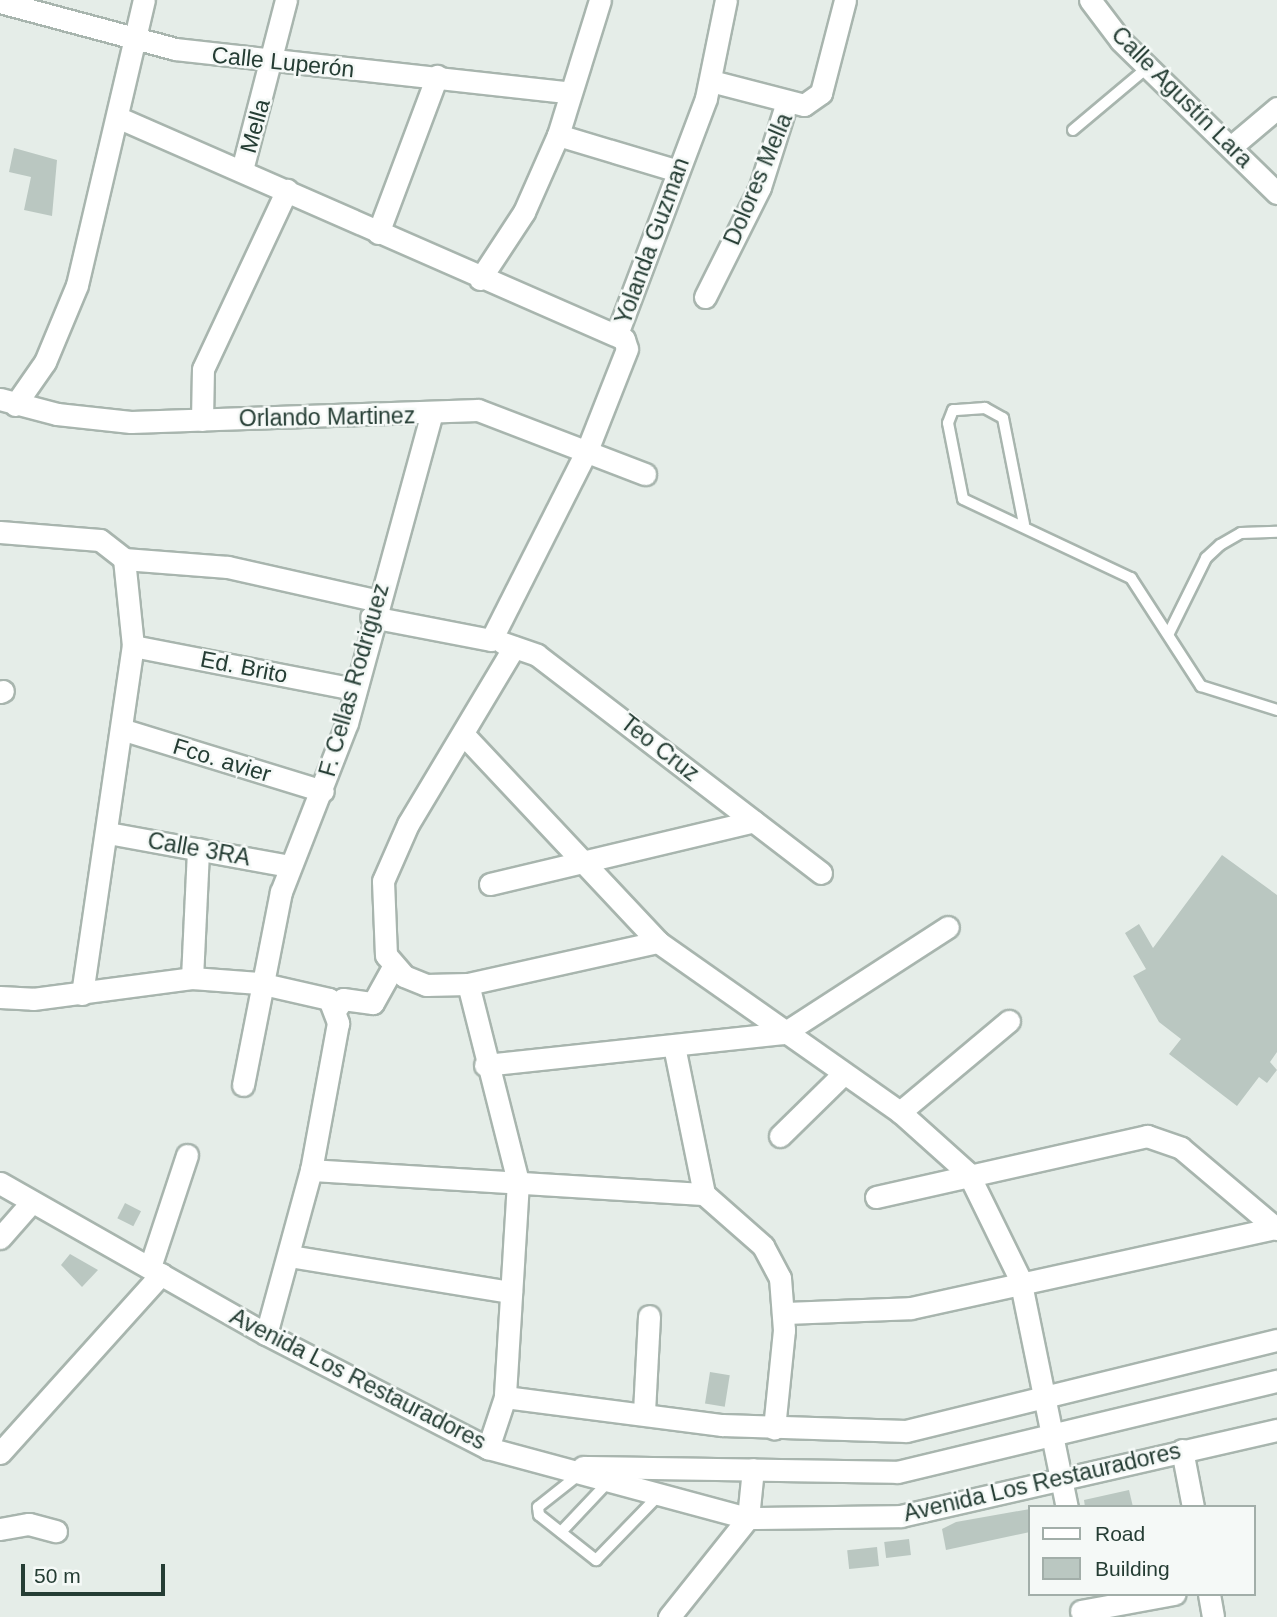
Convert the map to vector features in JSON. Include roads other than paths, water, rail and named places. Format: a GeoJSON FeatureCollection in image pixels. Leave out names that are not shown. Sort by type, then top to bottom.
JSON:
{"type":"FeatureCollection","features":[{"type":"Feature","properties":{"kind":"street"},"geometry":{"type":"LineString","coordinates":[[8,402],[45,362],[77,285],[144,0]]}},
{"type":"Feature","properties":{"kind":"street","name":"Mella"},"geometry":{"type":"LineString","coordinates":[[242,170],[274,62],[286,0]]}},
{"type":"Feature","properties":{"kind":"street"},"geometry":{"type":"LineString","coordinates":[[480,279],[524,212],[558,135],[600,0]]}},
{"type":"Feature","properties":{"kind":"street","name":"Yolanda Guzman"},"geometry":{"type":"LineString","coordinates":[[491,640],[589,448],[627,349],[617,334],[711,81],[726,0]]}},
{"type":"Feature","properties":{"kind":"street","name":"Dolores Mella"},"geometry":{"type":"LineString","coordinates":[[705,297],[760,187],[786,104],[804,105],[821,93],[845,0]]}},
{"type":"Feature","properties":{"kind":"street","name":"Calle Agustín Lara"},"geometry":{"type":"LineString","coordinates":[[1090,0],[1148,67],[1232,146],[1277,193]]}},
{"type":"Feature","properties":{"kind":"street","name":"Calle Luperón"},"geometry":{"type":"LineString","coordinates":[[0,2],[42,7],[135,40],[274,62],[437,76],[570,93]]}},
{"type":"Feature","properties":{"kind":"street"},"geometry":{"type":"LineString","coordinates":[[378,233],[437,76]]}},
{"type":"Feature","properties":{"kind":"street"},"geometry":{"type":"LineString","coordinates":[[711,81],[786,104]]}},
{"type":"Feature","properties":{"kind":"street"},"geometry":{"type":"LineString","coordinates":[[1232,146],[1277,108]]}},
{"type":"Feature","properties":{"kind":"street"},"geometry":{"type":"LineString","coordinates":[[117,117],[287,190],[480,279],[617,334]]}},
{"type":"Feature","properties":{"kind":"street"},"geometry":{"type":"LineString","coordinates":[[558,135],[678,172]]}},
{"type":"Feature","properties":{"kind":"street"},"geometry":{"type":"LineString","coordinates":[[202,420],[203,369],[287,190]]}},
{"type":"Feature","properties":{"kind":"street","name":"Orlando Martinez"},"geometry":{"type":"LineString","coordinates":[[8,402],[95,421],[431,415],[486,411],[589,448],[645,474]]}},
{"type":"Feature","properties":{"kind":"street","name":"F. Cellas Rodriguez"},"geometry":{"type":"LineString","coordinates":[[243,1085],[259,983],[289,866],[323,791],[355,689],[373,608],[431,415]]}},
{"type":"Feature","properties":{"kind":"street"},"geometry":{"type":"LineString","coordinates":[[0,533],[100,540],[124,559],[228,567],[468,636],[491,640]]}},
{"type":"Feature","properties":{"kind":"street"},"geometry":{"type":"LineString","coordinates":[[82,994],[108,833],[133,646],[124,559]]}},
{"type":"Feature","properties":{"kind":"street","name":"Teo Cruz"},"geometry":{"type":"LineString","coordinates":[[491,640],[514,647],[559,672],[821,873]]}},
{"type":"Feature","properties":{"kind":"street","name":"Ed. Brito"},"geometry":{"type":"LineString","coordinates":[[133,646],[355,689]]}},
{"type":"Feature","properties":{"kind":"street"},"geometry":{"type":"LineString","coordinates":[[266,1334],[290,1256],[311,1170],[335,1009],[343,999],[373,1003],[393,967],[381,924],[383,881],[408,824],[514,647]]}},
{"type":"Feature","properties":{"kind":"street","name":"Fco. avier"},"geometry":{"type":"LineString","coordinates":[[121,729],[323,791]]}},
{"type":"Feature","properties":{"kind":"street"},"geometry":{"type":"LineString","coordinates":[[463,734],[658,942],[842,1075],[900,1112],[968,1173],[1020,1279],[1049,1399],[1067,1505]]}},
{"type":"Feature","properties":{"kind":"street"},"geometry":{"type":"LineString","coordinates":[[490,884],[754,821]]}},
{"type":"Feature","properties":{"kind":"street","name":"Calle 3RA"},"geometry":{"type":"LineString","coordinates":[[108,833],[289,866]]}},
{"type":"Feature","properties":{"kind":"street"},"geometry":{"type":"LineString","coordinates":[[192,978],[198,849]]}},
{"type":"Feature","properties":{"kind":"street"},"geometry":{"type":"LineString","coordinates":[[485,1065],[784,1033],[948,927]]}},
{"type":"Feature","properties":{"kind":"street"},"geometry":{"type":"LineString","coordinates":[[393,967],[426,985],[468,984],[658,942]]}},
{"type":"Feature","properties":{"kind":"street"},"geometry":{"type":"LineString","coordinates":[[0,997],[82,994],[192,978],[259,983],[316,995],[335,1009]]}},
{"type":"Feature","properties":{"kind":"street"},"geometry":{"type":"LineString","coordinates":[[468,984],[485,1065],[518,1182],[505,1397],[488,1448]]}},
{"type":"Feature","properties":{"kind":"street"},"geometry":{"type":"LineString","coordinates":[[900,1112],[1009,1021]]}},
{"type":"Feature","properties":{"kind":"street"},"geometry":{"type":"LineString","coordinates":[[674,1046],[704,1194],[762,1246],[780,1278],[783,1313],[774,1428]]}},
{"type":"Feature","properties":{"kind":"street"},"geometry":{"type":"LineString","coordinates":[[780,1136],[842,1075]]}},
{"type":"Feature","properties":{"kind":"street"},"geometry":{"type":"LineString","coordinates":[[876,1198],[968,1173],[1147,1136],[1181,1148],[1276,1228]]}},
{"type":"Feature","properties":{"kind":"street"},"geometry":{"type":"LineString","coordinates":[[0,1453],[156,1270],[187,1155]]}},
{"type":"Feature","properties":{"kind":"street"},"geometry":{"type":"LineString","coordinates":[[311,1170],[704,1194]]}},
{"type":"Feature","properties":{"kind":"street","name":"Avenida Los Restauradores"},"geometry":{"type":"LineString","coordinates":[[0,1183],[29,1205],[156,1270],[266,1334],[488,1448],[748,1518],[901,1516],[1277,1430]]}},
{"type":"Feature","properties":{"kind":"street"},"geometry":{"type":"LineString","coordinates":[[0,1238],[29,1205]]}},
{"type":"Feature","properties":{"kind":"street"},"geometry":{"type":"LineString","coordinates":[[783,1313],[911,1308],[1020,1279],[1276,1228]]}},
{"type":"Feature","properties":{"kind":"street"},"geometry":{"type":"LineString","coordinates":[[290,1256],[511,1292]]}},
{"type":"Feature","properties":{"kind":"street"},"geometry":{"type":"LineString","coordinates":[[644,1412],[649,1316]]}},
{"type":"Feature","properties":{"kind":"street"},"geometry":{"type":"LineString","coordinates":[[505,1397],[774,1428],[938,1428],[1277,1340]]}},
{"type":"Feature","properties":{"kind":"street"},"geometry":{"type":"LineString","coordinates":[[559,1467],[897,1472],[1277,1381]]}},
{"type":"Feature","properties":{"kind":"street"},"geometry":{"type":"LineString","coordinates":[[1182,1450],[1193,1505]]}},
{"type":"Feature","properties":{"kind":"street"},"geometry":{"type":"LineString","coordinates":[[669,1617],[748,1518],[753,1469]]}},
{"type":"Feature","properties":{"kind":"street"},"geometry":{"type":"LineString","coordinates":[[0,1529],[30,1524],[57,1531]]}},
{"type":"Feature","properties":{"kind":"street"},"geometry":{"type":"LineString","coordinates":[[1080,1608],[1161,1596]]}},
{"type":"Feature","properties":{"kind":"street"},"geometry":{"type":"LineString","coordinates":[[1209,1596],[1213,1617]]}},
{"type":"Feature","properties":{"kind":"lane"},"geometry":{"type":"LineString","coordinates":[[1073,130],[1148,67]]}},
{"type":"Feature","properties":{"kind":"lane"},"geometry":{"type":"LineString","coordinates":[[1024,524],[1003,418],[985,408],[953,410],[948,423],[963,499],[1024,524],[1131,578],[1201,686],[1277,710]]}},
{"type":"Feature","properties":{"kind":"lane"},"geometry":{"type":"LineString","coordinates":[[1169,633],[1206,558],[1220,545],[1241,533],[1277,532]]}},
{"type":"Feature","properties":{"kind":"lane"},"geometry":{"type":"LineString","coordinates":[[581,1473],[538,1507],[561,1532],[601,1561],[660,1494]]}},
{"type":"Feature","properties":{"kind":"lane"},"geometry":{"type":"LineString","coordinates":[[561,1532],[609,1481]]}}]}
